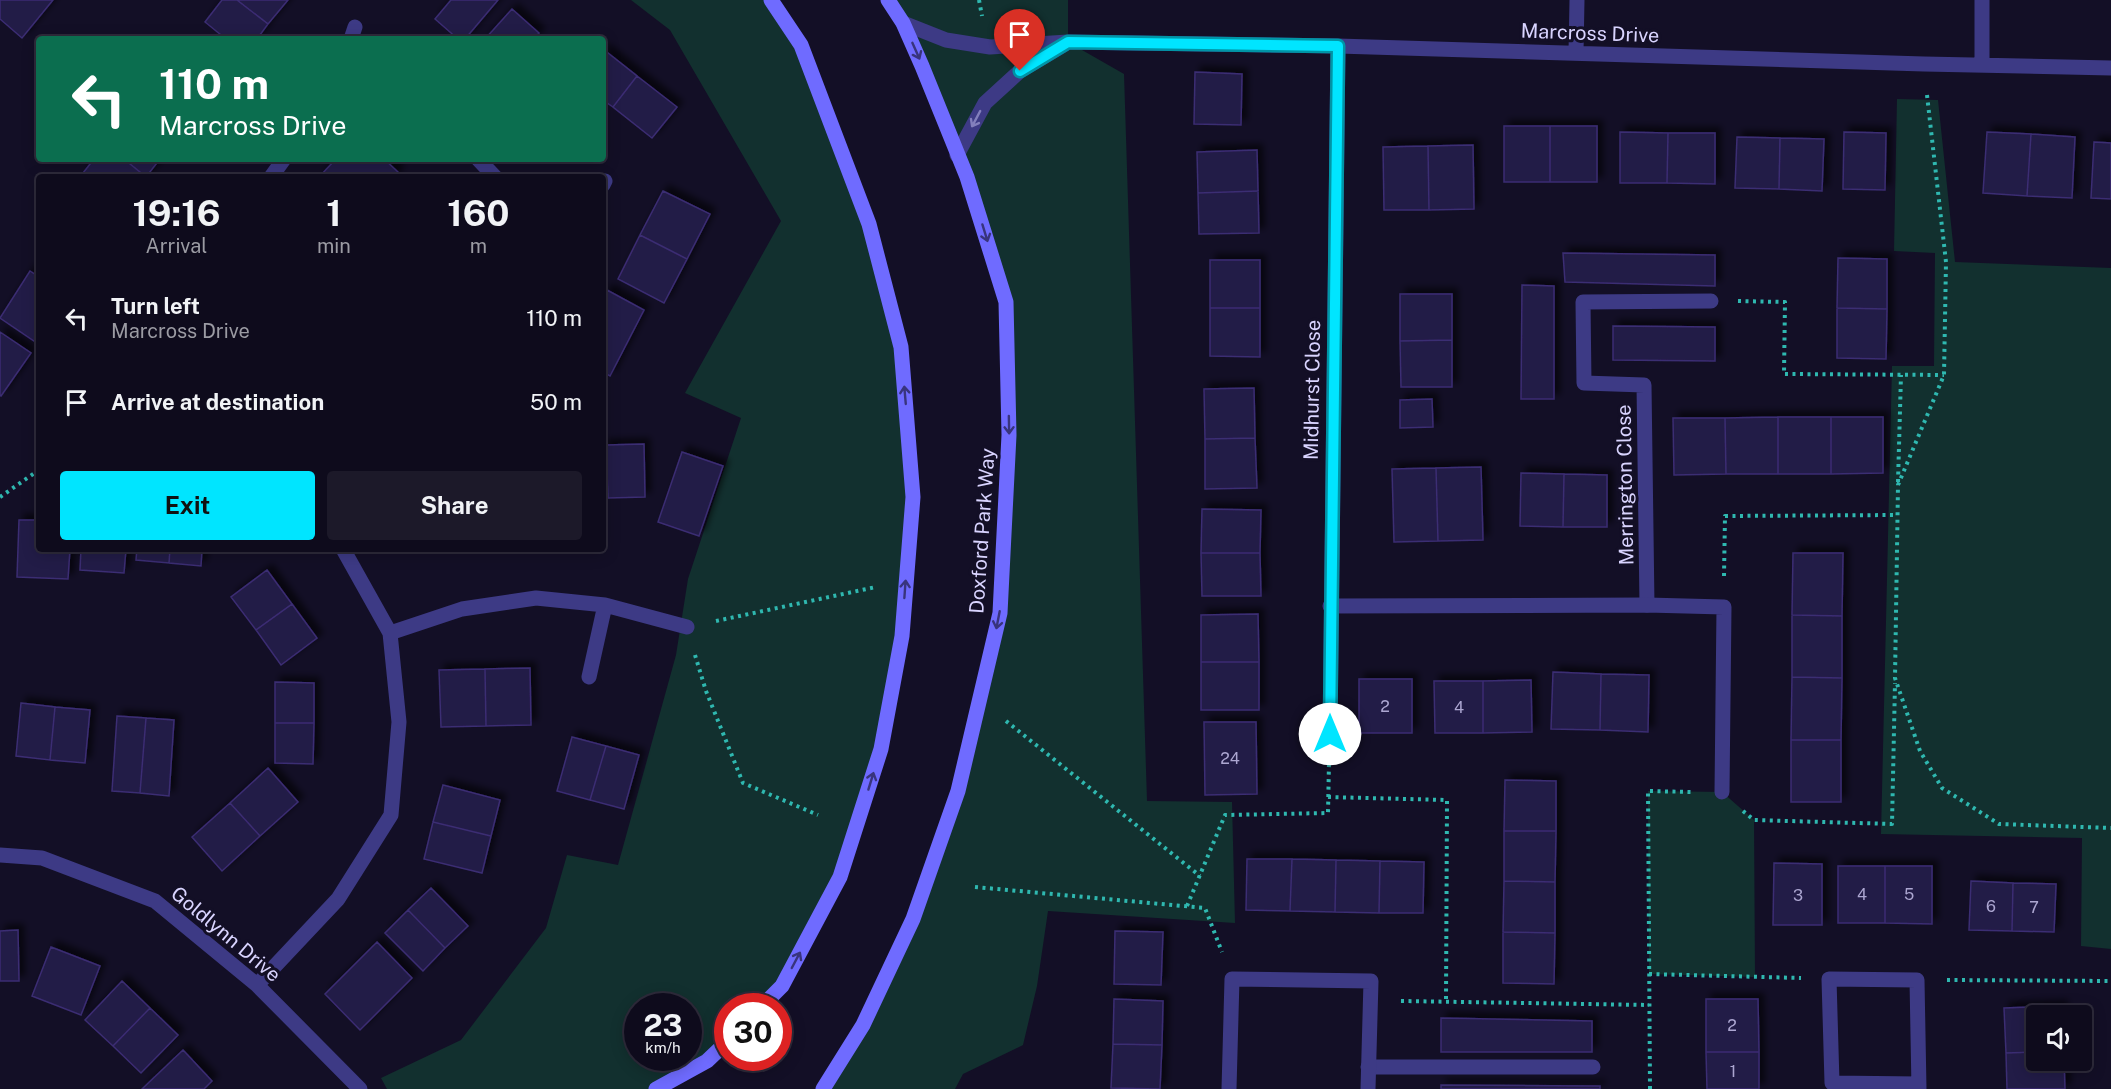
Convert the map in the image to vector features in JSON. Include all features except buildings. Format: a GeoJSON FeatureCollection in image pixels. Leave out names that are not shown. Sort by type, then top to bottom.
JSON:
{"type":"FeatureCollection","features":[{"type":"Feature","properties":{"kind":"main road"},"geometry":{"type":"LineString","coordinates":[[771,0],[801,45],[869,224],[901,347],[914,497],[902,636],[880,749],[840,877],[782,986],[775,993]]}},
{"type":"Feature","properties":{"kind":"main road","name":"Doxford Park Way"},"geometry":{"type":"LineString","coordinates":[[823,1089],[862,1025],[913,920],[958,791],[1000,614],[1009,435],[1006,302],[967,177],[922,66],[903,24],[888,0]]}},
{"type":"Feature","properties":{"kind":"main road"},"geometry":{"type":"LineString","coordinates":[[656,1089],[707,1061],[714,1054]]}},
{"type":"Feature","properties":{"kind":"street"},"geometry":{"type":"LineString","coordinates":[[1576,53],[1577,0]]}},
{"type":"Feature","properties":{"kind":"street"},"geometry":{"type":"LineString","coordinates":[[1982,0],[1982,65]]}},
{"type":"Feature","properties":{"kind":"street","name":"Marcross Drive"},"geometry":{"type":"LineString","coordinates":[[903,24],[946,40],[990,46],[1068,42],[1338,46],[2111,68]]}},
{"type":"Feature","properties":{"kind":"street"},"geometry":{"type":"LineString","coordinates":[[957,155],[985,103],[1020,71],[1068,42]]}},
{"type":"Feature","properties":{"kind":"street","name":"Midhurst Close"},"geometry":{"type":"LineString","coordinates":[[1330,734],[1338,46]]}},
{"type":"Feature","properties":{"kind":"street"},"geometry":{"type":"LineString","coordinates":[[481,162],[492,174]]}},
{"type":"Feature","properties":{"kind":"street","name":"Merrington Close"},"geometry":{"type":"LineString","coordinates":[[1647,605],[1644,385],[1584,383],[1583,302],[1711,301]]}},
{"type":"Feature","properties":{"kind":"street"},"geometry":{"type":"LineString","coordinates":[[257,985],[338,899],[391,815],[399,722],[390,633],[345,552]]}},
{"type":"Feature","properties":{"kind":"street"},"geometry":{"type":"LineString","coordinates":[[390,633],[462,609],[536,598],[605,605],[687,627]]}},
{"type":"Feature","properties":{"kind":"street"},"geometry":{"type":"LineString","coordinates":[[589,677],[605,605]]}},
{"type":"Feature","properties":{"kind":"street"},"geometry":{"type":"LineString","coordinates":[[1330,606],[1647,605],[1724,607],[1722,792]]}},
{"type":"Feature","properties":{"kind":"street","name":"Goldlynn Drive"},"geometry":{"type":"LineString","coordinates":[[0,855],[42,858],[155,901],[257,985],[360,1089]]}},
{"type":"Feature","properties":{"kind":"street"},"geometry":{"type":"LineString","coordinates":[[1229,1089],[1232,979],[1371,981],[1368,1089]]}},
{"type":"Feature","properties":{"kind":"street"},"geometry":{"type":"LineString","coordinates":[[1829,979],[1917,980],[1919,1087],[1832,1083],[1829,979]]}},
{"type":"Feature","properties":{"kind":"street"},"geometry":{"type":"LineString","coordinates":[[1368,1067],[1593,1067]]}},
{"type":"Feature","properties":{"kind":"path"},"geometry":{"type":"LineString","coordinates":[[1898,485],[1944,375],[1946,262],[1924,64]]}},
{"type":"Feature","properties":{"kind":"path"},"geometry":{"type":"LineString","coordinates":[[1711,301],[1785,302],[1784,374],[1944,375]]}},
{"type":"Feature","properties":{"kind":"path"},"geometry":{"type":"LineString","coordinates":[[1650,1089],[1648,791],[1722,792],[1754,820],[1892,824],[1901,375]]}},
{"type":"Feature","properties":{"kind":"path"},"geometry":{"type":"LineString","coordinates":[[0,497],[36,472]]}},
{"type":"Feature","properties":{"kind":"path"},"geometry":{"type":"LineString","coordinates":[[1724,607],[1725,516],[1897,514]]}},
{"type":"Feature","properties":{"kind":"path"},"geometry":{"type":"LineString","coordinates":[[818,815],[743,783],[706,691],[687,627],[906,581]]}},
{"type":"Feature","properties":{"kind":"path"},"geometry":{"type":"LineString","coordinates":[[1895,678],[1920,751],[1942,788],[1999,824],[2111,828]]}},
{"type":"Feature","properties":{"kind":"path"},"geometry":{"type":"LineString","coordinates":[[979,700],[1200,876]]}},
{"type":"Feature","properties":{"kind":"path"},"geometry":{"type":"LineString","coordinates":[[1187,906],[1226,815],[1328,813],[1330,734]]}},
{"type":"Feature","properties":{"kind":"path"},"geometry":{"type":"LineString","coordinates":[[1328,797],[1447,800],[1446,1001]]}},
{"type":"Feature","properties":{"kind":"path"},"geometry":{"type":"LineString","coordinates":[[975,887],[1205,908],[1232,979]]}},
{"type":"Feature","properties":{"kind":"path"},"geometry":{"type":"LineString","coordinates":[[1649,974],[1829,979]]}},
{"type":"Feature","properties":{"kind":"path"},"geometry":{"type":"LineString","coordinates":[[1917,980],[2111,981]]}},
{"type":"Feature","properties":{"kind":"path"},"geometry":{"type":"LineString","coordinates":[[1370,1001],[1649,1005]]}},
{"type":"Feature","properties":{"kind":"green space"},"geometry":{"type":"Polygon","coordinates":[[[631,0],[771,0],[801,45],[869,224],[901,347],[913,497],[881,749],[840,877],[770,993],[714,993],[714,1050],[702,1058],[702,993],[624,993],[624,1071],[683,1071],[656,1089],[387,1089],[381,1078],[461,1040],[546,928],[567,855],[618,865],[676,655],[688,579],[741,418],[685,393],[781,221],[670,30],[631,0]]]}},
{"type":"Feature","properties":{"kind":"green space"},"geometry":{"type":"Polygon","coordinates":[[[888,0],[1068,0],[1068,42],[1124,74],[1147,801],[1232,802],[1235,923],[1048,911],[1037,986],[1023,1045],[963,1074],[955,1089],[823,1089],[863,1025],[958,791],[1000,613],[1006,302],[967,177],[888,0]]]}},
{"type":"Feature","properties":{"kind":"green space"},"geometry":{"type":"Polygon","coordinates":[[[1897,99],[1938,100],[1955,262],[2111,268],[2111,949],[2081,946],[2082,838],[1881,834],[1892,366],[1934,366],[1935,253],[1894,251],[1897,99]]]}},
{"type":"Feature","properties":{"kind":"green space"},"geometry":{"type":"Polygon","coordinates":[[[1648,791],[1722,792],[1754,820],[1755,977],[1649,974],[1648,791]]]}},
{"type":"Feature","properties":{"kind":"route"},"geometry":{"type":"LineString","coordinates":[[1020,71],[1068,42],[1338,46],[1330,734]]}}]}
